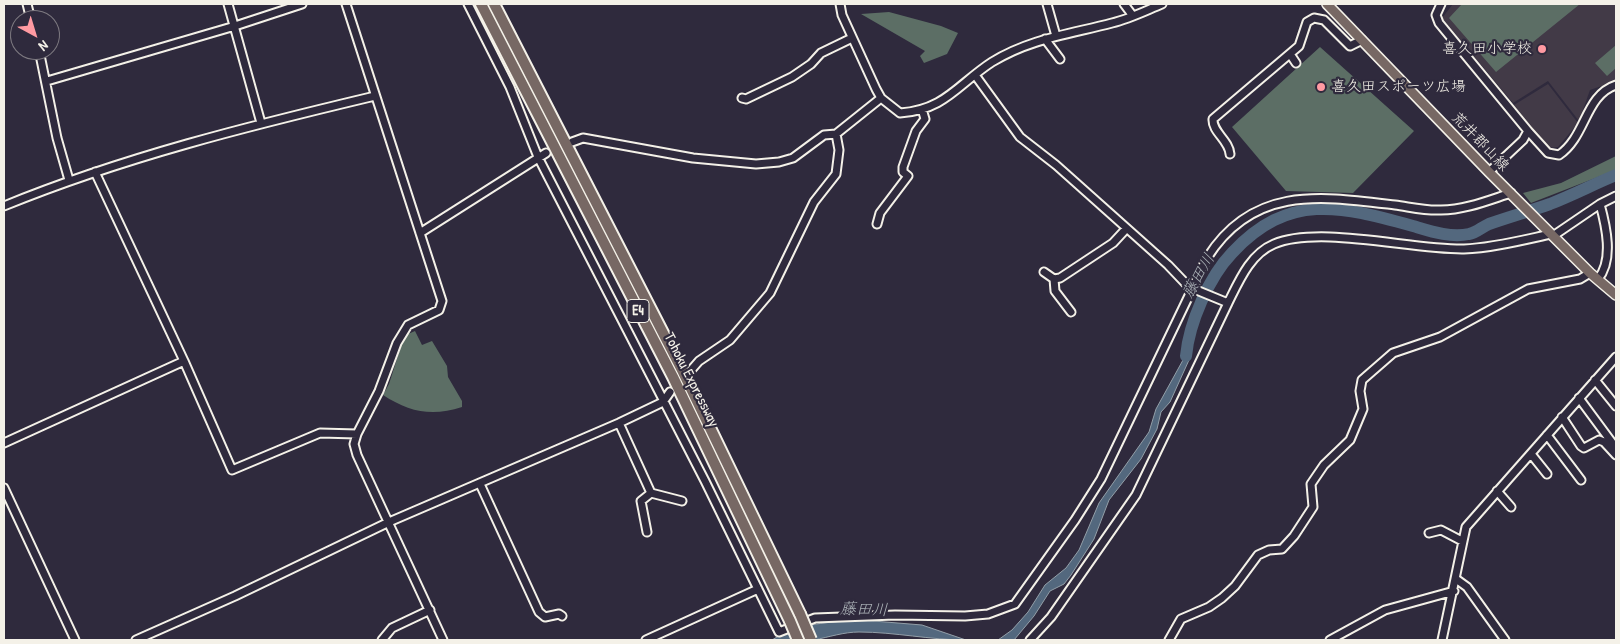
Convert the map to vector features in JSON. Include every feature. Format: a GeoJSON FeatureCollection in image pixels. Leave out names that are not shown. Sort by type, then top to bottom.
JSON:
{"type":"FeatureCollection","features":[{"type":"Feature","properties":{"kind":"highway","name":"Tohoku Expressway"},"geometry":{"type":"LineString","coordinates":[[481,4],[673,377],[798,640]]}},
{"type":"Feature","properties":{"kind":"highway","name":"Tohoku Expressway"},"geometry":{"type":"LineString","coordinates":[[494,4],[692,388],[811,640]]}},
{"type":"Feature","properties":{"kind":"main road","name":"荒井郡山線"},"geometry":{"type":"LineString","coordinates":[[1327,4],[1489,172],[1590,273],[1616,295]]}},
{"type":"Feature","properties":{"kind":"street"},"geometry":{"type":"LineString","coordinates":[[228,4],[261,123]]}},
{"type":"Feature","properties":{"kind":"street"},"geometry":{"type":"LineString","coordinates":[[47,81],[235,26],[302,4]]}},
{"type":"Feature","properties":{"kind":"street"},"geometry":{"type":"LineString","coordinates":[[346,4],[442,301],[440,310],[408,325],[397,342],[379,391],[357,434],[354,444],[357,455],[443,640]]}},
{"type":"Feature","properties":{"kind":"street"},"geometry":{"type":"LineString","coordinates":[[468,4],[510,87],[538,157],[779,632],[815,618],[895,615],[965,616],[988,614],[1016,604],[1101,479],[1193,288],[1218,241],[1254,212],[1269,205],[1288,200],[1322,197],[1440,210],[1462,208],[1514,196]]}},
{"type":"Feature","properties":{"kind":"street"},"geometry":{"type":"LineString","coordinates":[[840,4],[842,15],[852,38],[881,98],[900,113],[922,109],[951,96],[974,75],[1008,53],[1045,39],[1133,16],[1162,4]]}},
{"type":"Feature","properties":{"kind":"street"},"geometry":{"type":"LineString","coordinates":[[1047,4],[1056,36]]}},
{"type":"Feature","properties":{"kind":"street"},"geometry":{"type":"LineString","coordinates":[[1124,4],[1133,16]]}},
{"type":"Feature","properties":{"kind":"street"},"geometry":{"type":"LineString","coordinates":[[1440,4],[1436,15],[1439,23],[1548,153],[1559,155],[1568,148],[1583,127],[1595,100],[1605,90],[1616,85]]}},
{"type":"Feature","properties":{"kind":"street"},"geometry":{"type":"LineString","coordinates":[[1230,154],[1229,147],[1213,124],[1213,119],[1302,42],[1305,25],[1314,18],[1324,20],[1350,46],[1362,40]]}},
{"type":"Feature","properties":{"kind":"street"},"geometry":{"type":"LineString","coordinates":[[742,98],[746,99],[792,77],[811,64],[821,54],[852,38]]}},
{"type":"Feature","properties":{"kind":"street"},"geometry":{"type":"LineString","coordinates":[[1045,39],[1060,59]]}},
{"type":"Feature","properties":{"kind":"street"},"geometry":{"type":"LineString","coordinates":[[1290,54],[1296,63]]}},
{"type":"Feature","properties":{"kind":"street"},"geometry":{"type":"LineString","coordinates":[[42,60],[57,138],[69,180]]}},
{"type":"Feature","properties":{"kind":"street"},"geometry":{"type":"LineString","coordinates":[[974,75],[1020,137],[1056,165],[1193,288],[1225,302]]}},
{"type":"Feature","properties":{"kind":"street"},"geometry":{"type":"LineString","coordinates":[[4,206],[69,180],[194,140],[375,96]]}},
{"type":"Feature","properties":{"kind":"street"},"geometry":{"type":"LineString","coordinates":[[572,142],[583,138],[693,158],[756,164],[786,160],[824,135],[836,134],[881,98]]}},
{"type":"Feature","properties":{"kind":"street"},"geometry":{"type":"LineString","coordinates":[[877,224],[880,213],[908,176],[903,172],[903,167],[916,131],[925,119],[922,109]]}},
{"type":"Feature","properties":{"kind":"street"},"geometry":{"type":"LineString","coordinates":[[1489,172],[1523,140],[1528,131]]}},
{"type":"Feature","properties":{"kind":"street"},"geometry":{"type":"LineString","coordinates":[[692,369],[699,361],[730,340],[770,293],[814,202],[836,174],[839,150],[836,134]]}},
{"type":"Feature","properties":{"kind":"street"},"geometry":{"type":"LineString","coordinates":[[420,233],[546,153]]}},
{"type":"Feature","properties":{"kind":"street"},"geometry":{"type":"LineString","coordinates":[[95,172],[184,361],[232,470],[320,433],[357,434]]}},
{"type":"Feature","properties":{"kind":"street"},"geometry":{"type":"LineString","coordinates":[[1030,640],[1051,617],[1136,495],[1170,428],[1225,302],[1240,277],[1259,254],[1274,244],[1322,237],[1465,249],[1550,232],[1616,196]]}},
{"type":"Feature","properties":{"kind":"street"},"geometry":{"type":"LineString","coordinates":[[1598,280],[1604,272],[1606,258],[1604,219],[1600,204]]}},
{"type":"Feature","properties":{"kind":"street"},"geometry":{"type":"LineString","coordinates":[[1044,272],[1054,279],[1060,278],[1113,243],[1126,229]]}},
{"type":"Feature","properties":{"kind":"street"},"geometry":{"type":"LineString","coordinates":[[1169,640],[1181,619],[1214,604],[1235,586],[1258,555],[1269,550],[1282,549],[1294,536],[1313,507],[1311,484],[1324,465],[1346,446],[1362,415],[1362,380],[1369,372],[1393,353],[1440,337],[1528,289],[1580,280],[1590,273]]}},
{"type":"Feature","properties":{"kind":"street"},"geometry":{"type":"LineString","coordinates":[[1054,279],[1055,291],[1071,312]]}},
{"type":"Feature","properties":{"kind":"street"},"geometry":{"type":"LineString","coordinates":[[1442,640],[1454,591],[1462,541],[1470,520],[1616,357]]}},
{"type":"Feature","properties":{"kind":"street"},"geometry":{"type":"LineString","coordinates":[[4,443],[184,361]]}},
{"type":"Feature","properties":{"kind":"street"},"geometry":{"type":"LineString","coordinates":[[1595,380],[1616,406]]}},
{"type":"Feature","properties":{"kind":"street"},"geometry":{"type":"LineString","coordinates":[[136,640],[235,596],[389,522],[619,423],[663,402],[670,392]]}},
{"type":"Feature","properties":{"kind":"street"},"geometry":{"type":"LineString","coordinates":[[1579,398],[1616,448]]}},
{"type":"Feature","properties":{"kind":"street"},"geometry":{"type":"LineString","coordinates":[[1562,417],[1581,446],[1584,448],[1599,440],[1616,455]]}},
{"type":"Feature","properties":{"kind":"street"},"geometry":{"type":"LineString","coordinates":[[619,423],[651,493]]}},
{"type":"Feature","properties":{"kind":"street"},"geometry":{"type":"LineString","coordinates":[[1548,435],[1581,480]]}},
{"type":"Feature","properties":{"kind":"street"},"geometry":{"type":"LineString","coordinates":[[1531,454],[1547,474]]}},
{"type":"Feature","properties":{"kind":"street"},"geometry":{"type":"LineString","coordinates":[[480,484],[539,612],[545,617],[559,614],[562,616]]}},
{"type":"Feature","properties":{"kind":"street"},"geometry":{"type":"LineString","coordinates":[[4,488],[75,640]]}},
{"type":"Feature","properties":{"kind":"street"},"geometry":{"type":"LineString","coordinates":[[1497,491],[1511,507]]}},
{"type":"Feature","properties":{"kind":"street"},"geometry":{"type":"LineString","coordinates":[[651,493],[682,501]]}},
{"type":"Feature","properties":{"kind":"street"},"geometry":{"type":"LineString","coordinates":[[647,532],[641,501],[651,493]]}},
{"type":"Feature","properties":{"kind":"street"},"geometry":{"type":"LineString","coordinates":[[1429,533],[1441,530],[1462,541]]}},
{"type":"Feature","properties":{"kind":"street"},"geometry":{"type":"LineString","coordinates":[[1456,579],[1467,587],[1505,640]]}},
{"type":"Feature","properties":{"kind":"street"},"geometry":{"type":"LineString","coordinates":[[646,640],[758,589]]}},
{"type":"Feature","properties":{"kind":"street"},"geometry":{"type":"LineString","coordinates":[[1330,640],[1385,610],[1454,591]]}},
{"type":"Feature","properties":{"kind":"street"},"geometry":{"type":"LineString","coordinates":[[382,640],[392,628],[430,610]]}},
{"type":"Feature","properties":{"kind":"shaded area","name":"喜久田小学校"},"geometry":{"type":"Polygon","coordinates":[[[1453,4],[1616,4],[1616,81],[1590,90],[1579,121],[1548,81],[1513,103],[1442,18],[1453,4]]]}},
{"type":"Feature","properties":{"kind":"shaded area"},"geometry":{"type":"Polygon","coordinates":[[[1548,84],[1578,123],[1558,147],[1548,148],[1514,105],[1548,84]]]}},
{"type":"Feature","properties":{"kind":"green space"},"geometry":{"type":"Polygon","coordinates":[[[1462,4],[1580,4],[1496,72],[1449,18],[1462,4]]]}},
{"type":"Feature","properties":{"kind":"green space"},"geometry":{"type":"Polygon","coordinates":[[[889,12],[941,26],[958,33],[947,54],[924,63],[920,56],[925,51],[861,14],[889,12]]]}},
{"type":"Feature","properties":{"kind":"green space"},"geometry":{"type":"Polygon","coordinates":[[[1616,45],[1616,68],[1607,76],[1595,63],[1616,45]]]}},
{"type":"Feature","properties":{"kind":"green space","name":"喜久田スポーツ広場"},"geometry":{"type":"Polygon","coordinates":[[[1320,47],[1414,131],[1353,193],[1286,191],[1232,127],[1320,47]]]}},
{"type":"Feature","properties":{"kind":"green space"},"geometry":{"type":"Polygon","coordinates":[[[1616,156],[1616,170],[1531,203],[1523,193],[1561,183],[1616,156]]]}},
{"type":"Feature","properties":{"kind":"green space"},"geometry":{"type":"Polygon","coordinates":[[[415,331],[422,345],[432,341],[447,366],[448,377],[462,401],[462,407],[441,412],[421,411],[402,405],[383,395],[389,384],[403,340],[408,334],[415,331]]]}},
{"type":"Feature","properties":{"kind":"water"},"geometry":{"type":"Polygon","coordinates":[[[1187,339],[1190,348],[1189,360],[1170,402],[1161,412],[1157,429],[1141,459],[1109,500],[1094,539],[1064,584],[1050,591],[1034,616],[1014,640],[998,640],[1012,630],[1028,612],[1045,585],[1066,568],[1079,550],[1099,503],[1149,432],[1156,409],[1183,360],[1183,344],[1187,339]]]}},
{"type":"Feature","properties":{"kind":"water"},"geometry":{"type":"Polygon","coordinates":[[[861,620],[922,625],[966,640],[859,632],[809,641],[772,640],[782,634],[804,627],[861,620]]]}},
{"type":"Feature","properties":{"kind":"waterway","name":"藤田川"},"geometry":{"type":"LineString","coordinates":[[1186,356],[1191,329],[1208,287],[1232,253],[1253,234],[1274,220],[1295,212],[1316,209],[1339,210],[1362,213],[1440,233],[1462,235],[1550,204],[1616,175]]}},
{"type":"Feature","properties":{"kind":"place","name":"喜久田小学校"},"geometry":{"type":"Point","coordinates":[1542,49]}},
{"type":"Feature","properties":{"kind":"place","name":"喜久田スポーツ広場"},"geometry":{"type":"Point","coordinates":[1321,87]}}]}
